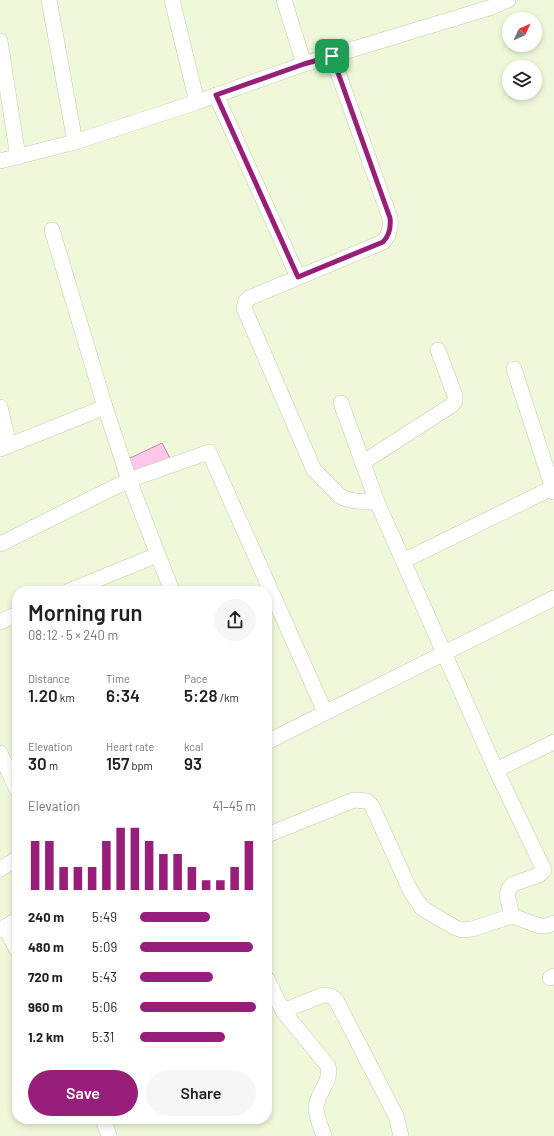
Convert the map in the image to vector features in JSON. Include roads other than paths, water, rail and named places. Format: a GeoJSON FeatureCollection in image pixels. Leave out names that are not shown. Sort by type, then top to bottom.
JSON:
{"type":"FeatureCollection","features":[{"type":"Feature","properties":{"kind":"street"},"geometry":{"type":"LineString","coordinates":[[48,0],[74,142]]}},
{"type":"Feature","properties":{"kind":"street"},"geometry":{"type":"LineString","coordinates":[[172,0],[197,102]]}},
{"type":"Feature","properties":{"kind":"street"},"geometry":{"type":"LineString","coordinates":[[284,0],[304,64]]}},
{"type":"Feature","properties":{"kind":"street"},"geometry":{"type":"LineString","coordinates":[[0,162],[74,142],[197,102],[304,64],[492,7],[508,0]]}},
{"type":"Feature","properties":{"kind":"street"},"geometry":{"type":"LineString","coordinates":[[0,41],[18,157]]}},
{"type":"Feature","properties":{"kind":"street"},"geometry":{"type":"LineString","coordinates":[[332,56],[387,210],[391,225],[388,237],[383,242],[249,298],[246,301],[244,308],[314,470],[344,499],[350,501],[377,502]]}},
{"type":"Feature","properties":{"kind":"street"},"geometry":{"type":"LineString","coordinates":[[216,95],[298,277]]}},
{"type":"Feature","properties":{"kind":"street"},"geometry":{"type":"LineString","coordinates":[[52,230],[105,407],[157,555],[170,586]]}},
{"type":"Feature","properties":{"kind":"street"},"geometry":{"type":"LineString","coordinates":[[362,463],[452,405],[455,396],[438,350]]}},
{"type":"Feature","properties":{"kind":"street"},"geometry":{"type":"LineString","coordinates":[[403,561],[554,489],[514,369]]}},
{"type":"Feature","properties":{"kind":"street"},"geometry":{"type":"LineString","coordinates":[[341,403],[377,502],[496,770],[544,870],[539,875],[513,884],[509,889],[507,895],[512,916]]}},
{"type":"Feature","properties":{"kind":"street"},"geometry":{"type":"LineString","coordinates":[[0,407],[5,447],[105,407]]}},
{"type":"Feature","properties":{"kind":"street"},"geometry":{"type":"LineString","coordinates":[[0,544],[130,480],[209,452],[269,586]]}},
{"type":"Feature","properties":{"kind":"street"},"geometry":{"type":"LineString","coordinates":[[81,586],[157,555]]}},
{"type":"Feature","properties":{"kind":"street"},"geometry":{"type":"LineString","coordinates":[[272,593],[325,712]]}},
{"type":"Feature","properties":{"kind":"street"},"geometry":{"type":"LineString","coordinates":[[272,739],[443,652],[554,598]]}},
{"type":"Feature","properties":{"kind":"street"},"geometry":{"type":"LineString","coordinates":[[0,622],[12,616]]}},
{"type":"Feature","properties":{"kind":"street"},"geometry":{"type":"LineString","coordinates":[[496,770],[554,742]]}},
{"type":"Feature","properties":{"kind":"street"},"geometry":{"type":"LineString","coordinates":[[1,760],[12,781]]}},
{"type":"Feature","properties":{"kind":"street"},"geometry":{"type":"LineString","coordinates":[[272,833],[354,800],[367,801],[372,806],[410,890],[422,908],[454,927],[462,930],[472,929],[512,916],[540,926],[546,926],[554,923]]}},
{"type":"Feature","properties":{"kind":"street"},"geometry":{"type":"LineString","coordinates":[[0,869],[12,862]]}},
{"type":"Feature","properties":{"kind":"street"},"geometry":{"type":"LineString","coordinates":[[7,925],[12,938]]}},
{"type":"Feature","properties":{"kind":"street"},"geometry":{"type":"LineString","coordinates":[[272,989],[283,1011],[328,1066],[329,1077],[317,1101],[316,1109],[324,1136]]}},
{"type":"Feature","properties":{"kind":"street"},"geometry":{"type":"LineString","coordinates":[[283,1011],[323,995],[331,996],[336,1000],[396,1116],[401,1136]]}},
{"type":"Feature","properties":{"kind":"street"},"geometry":{"type":"LineString","coordinates":[[105,1124],[109,1136]]}}]}
